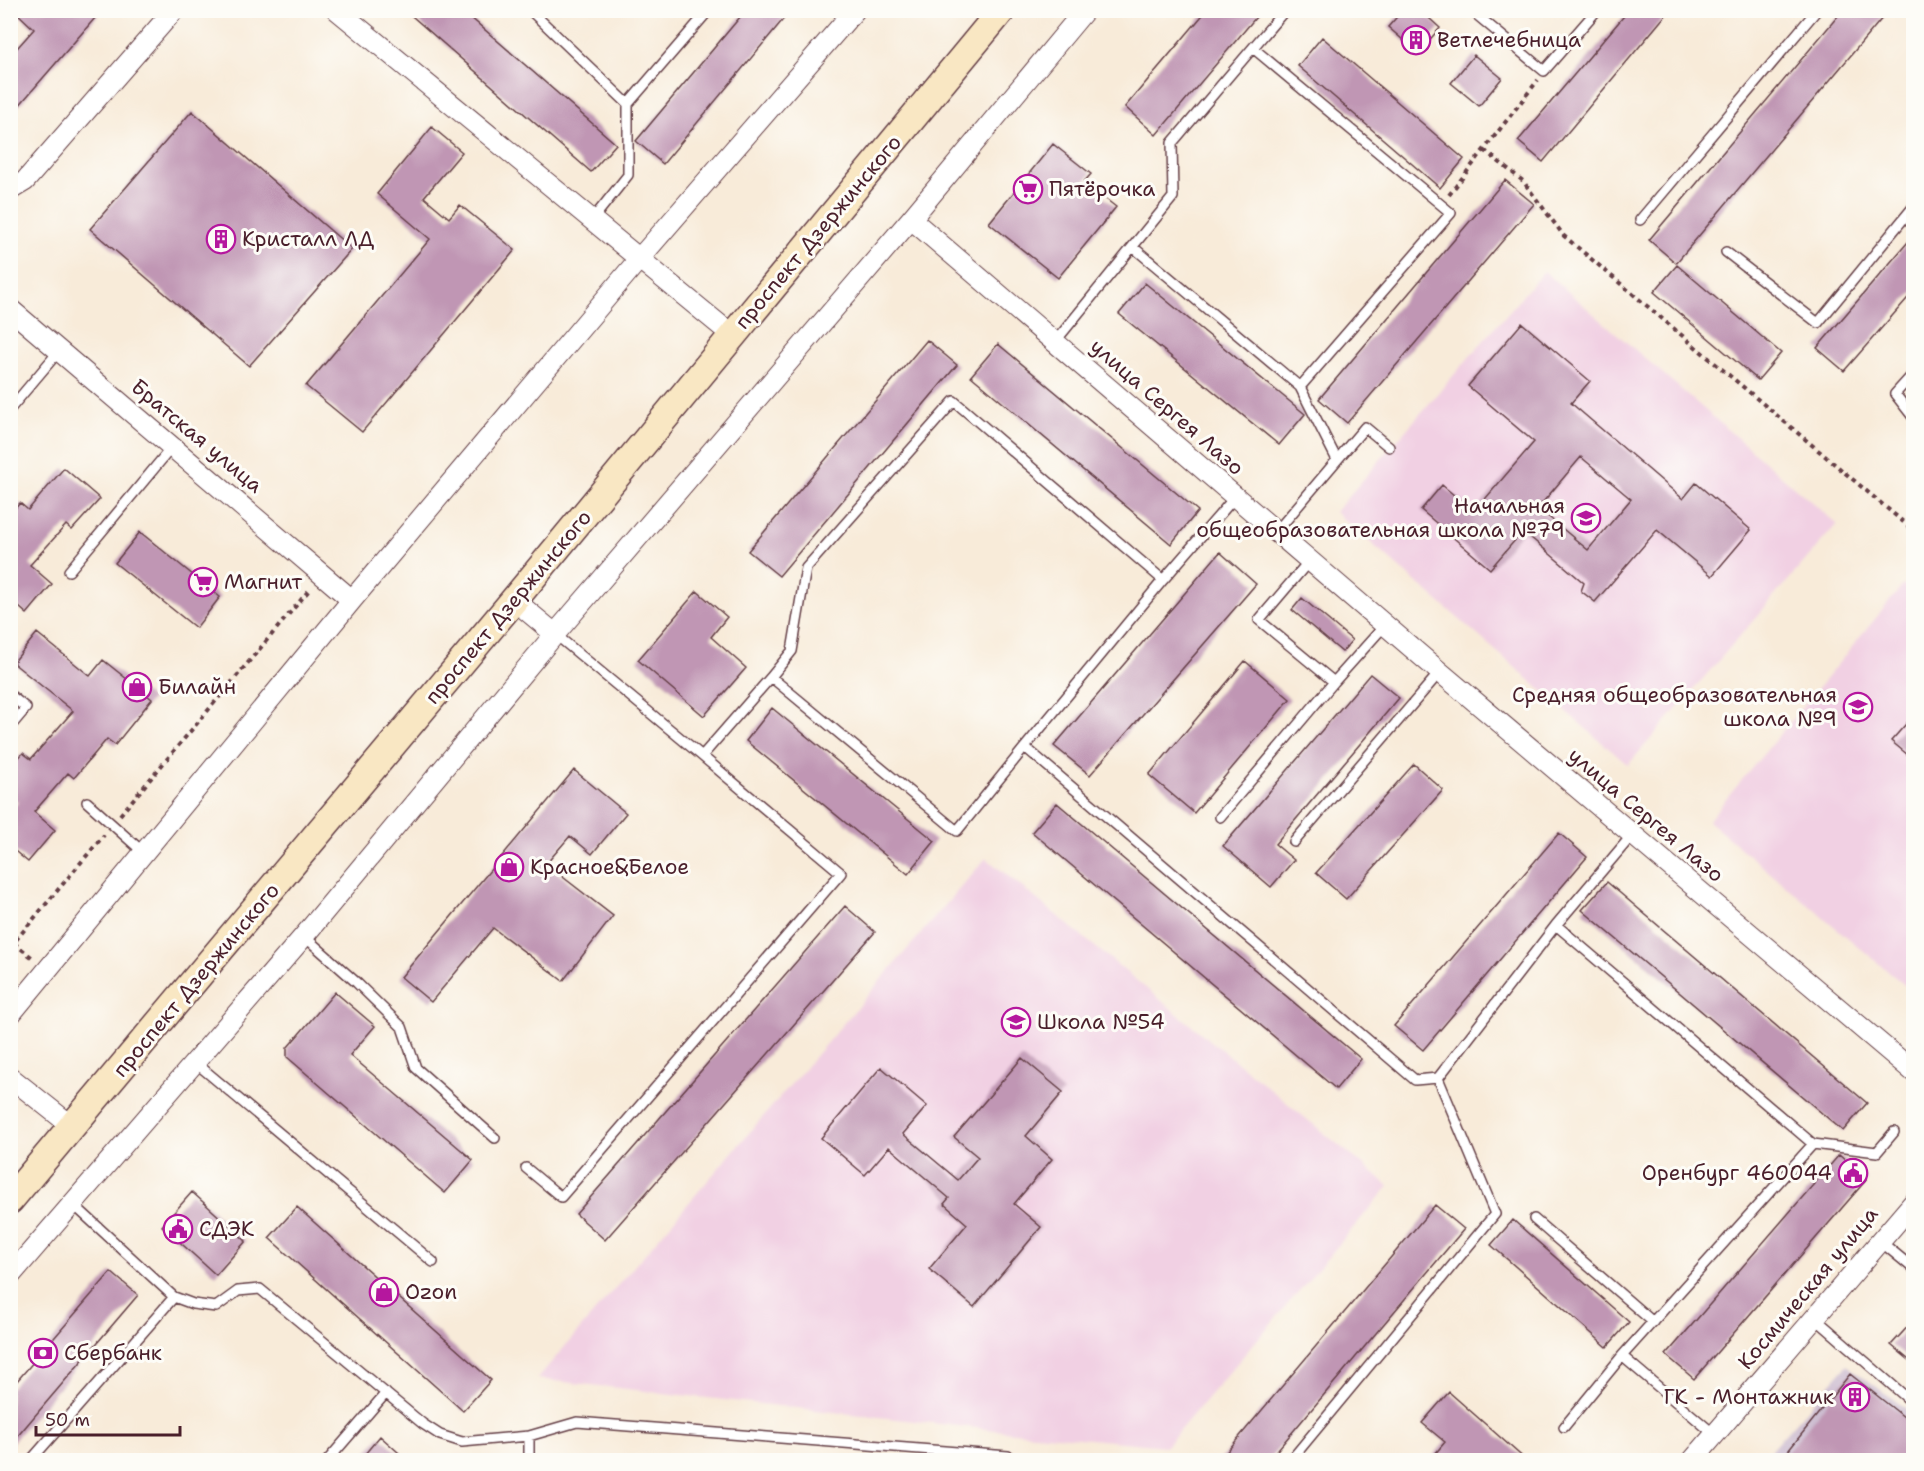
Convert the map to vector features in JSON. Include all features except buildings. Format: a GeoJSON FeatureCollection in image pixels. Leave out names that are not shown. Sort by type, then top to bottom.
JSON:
{"type":"FeatureCollection","features":[{"type":"Feature","properties":{"kind":"main road","name":"проспект Дзержинского"},"geometry":{"type":"LineString","coordinates":[[10,1200],[514,600],[1002,10]]}},
{"type":"Feature","properties":{"kind":"street"},"geometry":{"type":"LineString","coordinates":[[10,190],[25,181],[174,10]]}},
{"type":"Feature","properties":{"kind":"street"},"geometry":{"type":"LineString","coordinates":[[337,10],[732,335]]}},
{"type":"Feature","properties":{"kind":"street"},"geometry":{"type":"LineString","coordinates":[[10,1015],[352,600],[639,259],[855,10]]}},
{"type":"Feature","properties":{"kind":"street"},"geometry":{"type":"LineString","coordinates":[[10,1276],[304,936],[555,634],[911,219],[1085,10]]}},
{"type":"Feature","properties":{"kind":"street","name":"улица Сергея Лазо"},"geometry":{"type":"LineString","coordinates":[[911,219],[1440,672],[1914,1072]]}},
{"type":"Feature","properties":{"kind":"street","name":"Братская улица"},"geometry":{"type":"LineString","coordinates":[[10,309],[352,600]]}},
{"type":"Feature","properties":{"kind":"street"},"geometry":{"type":"LineString","coordinates":[[514,600],[555,634]]}},
{"type":"Feature","properties":{"kind":"street"},"geometry":{"type":"LineString","coordinates":[[10,1077],[73,1127]]}},
{"type":"Feature","properties":{"kind":"street","name":"Космическая улица"},"geometry":{"type":"LineString","coordinates":[[1693,1461],[1914,1202]]}},
{"type":"Feature","properties":{"kind":"lane"},"geometry":{"type":"LineString","coordinates":[[530,10],[628,104]]}},
{"type":"Feature","properties":{"kind":"lane"},"geometry":{"type":"LineString","coordinates":[[592,220],[628,175],[628,104],[709,10]]}},
{"type":"Feature","properties":{"kind":"lane"},"geometry":{"type":"LineString","coordinates":[[1055,342],[1173,196],[1172,142],[1285,10]]}},
{"type":"Feature","properties":{"kind":"lane"},"geometry":{"type":"LineString","coordinates":[[1471,10],[1544,71],[1597,10]]}},
{"type":"Feature","properties":{"kind":"lane"},"geometry":{"type":"LineString","coordinates":[[1640,220],[1817,10]]}},
{"type":"Feature","properties":{"kind":"lane"},"geometry":{"type":"LineString","coordinates":[[1252,48],[1451,213],[1300,387]]}},
{"type":"Feature","properties":{"kind":"lane"},"geometry":{"type":"LineString","coordinates":[[1726,252],[1818,323],[1914,207]]}},
{"type":"Feature","properties":{"kind":"lane"},"geometry":{"type":"LineString","coordinates":[[1133,247],[1300,387],[1337,460]]}},
{"type":"Feature","properties":{"kind":"lane"},"geometry":{"type":"LineString","coordinates":[[10,409],[59,351]]}},
{"type":"Feature","properties":{"kind":"lane"},"geometry":{"type":"LineString","coordinates":[[1913,417],[1895,394],[1914,373]]}},
{"type":"Feature","properties":{"kind":"lane"},"geometry":{"type":"LineString","coordinates":[[702,756],[792,651],[806,568],[954,401],[1163,580]]}},
{"type":"Feature","properties":{"kind":"lane"},"geometry":{"type":"LineString","coordinates":[[1276,532],[1365,427],[1389,447]]}},
{"type":"Feature","properties":{"kind":"lane"},"geometry":{"type":"LineString","coordinates":[[69,572],[172,447]]}},
{"type":"Feature","properties":{"kind":"lane"},"geometry":{"type":"LineString","coordinates":[[771,677],[957,831],[1163,580],[1235,497]]}},
{"type":"Feature","properties":{"kind":"lane"},"geometry":{"type":"LineString","coordinates":[[1310,560],[1259,620],[1334,681]]}},
{"type":"Feature","properties":{"kind":"lane"},"geometry":{"type":"LineString","coordinates":[[1220,817],[1334,681],[1385,625]]}},
{"type":"Feature","properties":{"kind":"lane"},"geometry":{"type":"LineString","coordinates":[[526,1168],[561,1197],[841,873],[555,634]]}},
{"type":"Feature","properties":{"kind":"lane"},"geometry":{"type":"LineString","coordinates":[[1294,842],[1440,672]]}},
{"type":"Feature","properties":{"kind":"lane"},"geometry":{"type":"LineString","coordinates":[[10,695],[26,708],[10,727]]}},
{"type":"Feature","properties":{"kind":"lane"},"geometry":{"type":"LineString","coordinates":[[1025,747],[1414,1080],[1438,1078],[1556,925],[1633,834]]}},
{"type":"Feature","properties":{"kind":"lane"},"geometry":{"type":"LineString","coordinates":[[87,802],[143,852]]}},
{"type":"Feature","properties":{"kind":"lane"},"geometry":{"type":"LineString","coordinates":[[1556,925],[1813,1143],[1877,1152],[1894,1132]]}},
{"type":"Feature","properties":{"kind":"lane"},"geometry":{"type":"LineString","coordinates":[[304,936],[402,1027],[416,1068],[495,1138]]}},
{"type":"Feature","properties":{"kind":"lane"},"geometry":{"type":"LineString","coordinates":[[195,1063],[433,1262]]}},
{"type":"Feature","properties":{"kind":"lane"},"geometry":{"type":"LineString","coordinates":[[1291,1461],[1495,1214],[1438,1078]]}},
{"type":"Feature","properties":{"kind":"lane"},"geometry":{"type":"LineString","coordinates":[[1564,1427],[1622,1356],[1813,1143]]}},
{"type":"Feature","properties":{"kind":"lane"},"geometry":{"type":"LineString","coordinates":[[73,1204],[174,1297],[193,1304],[216,1306],[238,1291],[260,1289],[423,1424],[440,1435],[462,1442],[529,1436],[577,1422],[1010,1459]]}},
{"type":"Feature","properties":{"kind":"lane"},"geometry":{"type":"LineString","coordinates":[[1534,1219],[1653,1322]]}},
{"type":"Feature","properties":{"kind":"lane"},"geometry":{"type":"LineString","coordinates":[[1880,1241],[1914,1269]]}},
{"type":"Feature","properties":{"kind":"lane"},"geometry":{"type":"LineString","coordinates":[[31,1461],[174,1297]]}},
{"type":"Feature","properties":{"kind":"lane"},"geometry":{"type":"LineString","coordinates":[[1815,1318],[1914,1404]]}},
{"type":"Feature","properties":{"kind":"lane"},"geometry":{"type":"LineString","coordinates":[[1622,1356],[1715,1435]]}},
{"type":"Feature","properties":{"kind":"lane"},"geometry":{"type":"LineString","coordinates":[[328,1461],[386,1393]]}},
{"type":"Feature","properties":{"kind":"lane"},"geometry":{"type":"LineString","coordinates":[[528,1461],[529,1436]]}},
{"type":"Feature","properties":{"kind":"path"},"geometry":{"type":"LineString","coordinates":[[1442,205],[1544,71]]}},
{"type":"Feature","properties":{"kind":"path"},"geometry":{"type":"LineString","coordinates":[[1484,150],[1523,181],[1564,236],[1914,531]]}},
{"type":"Feature","properties":{"kind":"path"},"geometry":{"type":"LineString","coordinates":[[48,969],[12,945],[322,574]]}},
{"type":"Feature","properties":{"kind":"shaded area","name":"Начальная общеобразовательная школа №79"},"geometry":{"type":"Polygon","coordinates":[[[1544,271],[1837,524],[1628,765],[1335,512],[1544,271]]]}},
{"type":"Feature","properties":{"kind":"shaded area","name":"Средняя общеобразовательная школа №9"},"geometry":{"type":"Polygon","coordinates":[[[1904,584],[1913,592],[1913,992],[1708,821],[1904,584]]]}},
{"type":"Feature","properties":{"kind":"shaded area","name":"Школа №54"},"geometry":{"type":"Polygon","coordinates":[[[986,858],[1389,1186],[1166,1446],[1013,1432],[537,1379],[986,858]]]}},
{"type":"Feature","properties":{"kind":"shaded area","name":"ГК - Монтажник"},"geometry":{"type":"Polygon","coordinates":[[[1847,1365],[1909,1411],[1913,1406],[1913,1460],[1762,1460],[1847,1365]]]}},
{"type":"Feature","properties":{"kind":"place","name":"Ветлечебница"},"geometry":{"type":"Point","coordinates":[1416,40]}},
{"type":"Feature","properties":{"kind":"place","name":"Пятёрочка"},"geometry":{"type":"Point","coordinates":[1028,189]}},
{"type":"Feature","properties":{"kind":"place","name":"Кристалл ЛД"},"geometry":{"type":"Point","coordinates":[221,239]}},
{"type":"Feature","properties":{"kind":"place","name":"Начальная общеобразовательная школа №79"},"geometry":{"type":"Point","coordinates":[1586,518]}},
{"type":"Feature","properties":{"kind":"place","name":"Магнит"},"geometry":{"type":"Point","coordinates":[203,582]}},
{"type":"Feature","properties":{"kind":"place","name":"Билайн"},"geometry":{"type":"Point","coordinates":[137,687]}},
{"type":"Feature","properties":{"kind":"place","name":"Средняя общеобразовательная школа №9"},"geometry":{"type":"Point","coordinates":[1858,707]}},
{"type":"Feature","properties":{"kind":"place","name":"Красное&Белое"},"geometry":{"type":"Point","coordinates":[509,867]}},
{"type":"Feature","properties":{"kind":"place","name":"Школа №54"},"geometry":{"type":"Point","coordinates":[1016,1022]}},
{"type":"Feature","properties":{"kind":"place","name":"Оренбург 460044"},"geometry":{"type":"Point","coordinates":[1853,1173]}},
{"type":"Feature","properties":{"kind":"place","name":"СДЭК"},"geometry":{"type":"Point","coordinates":[178,1229]}},
{"type":"Feature","properties":{"kind":"place","name":"Ozon"},"geometry":{"type":"Point","coordinates":[384,1292]}},
{"type":"Feature","properties":{"kind":"place","name":"Сбербанк"},"geometry":{"type":"Point","coordinates":[43,1353]}},
{"type":"Feature","properties":{"kind":"place","name":"ГК - Монтажник"},"geometry":{"type":"Point","coordinates":[1855,1397]}}]}
